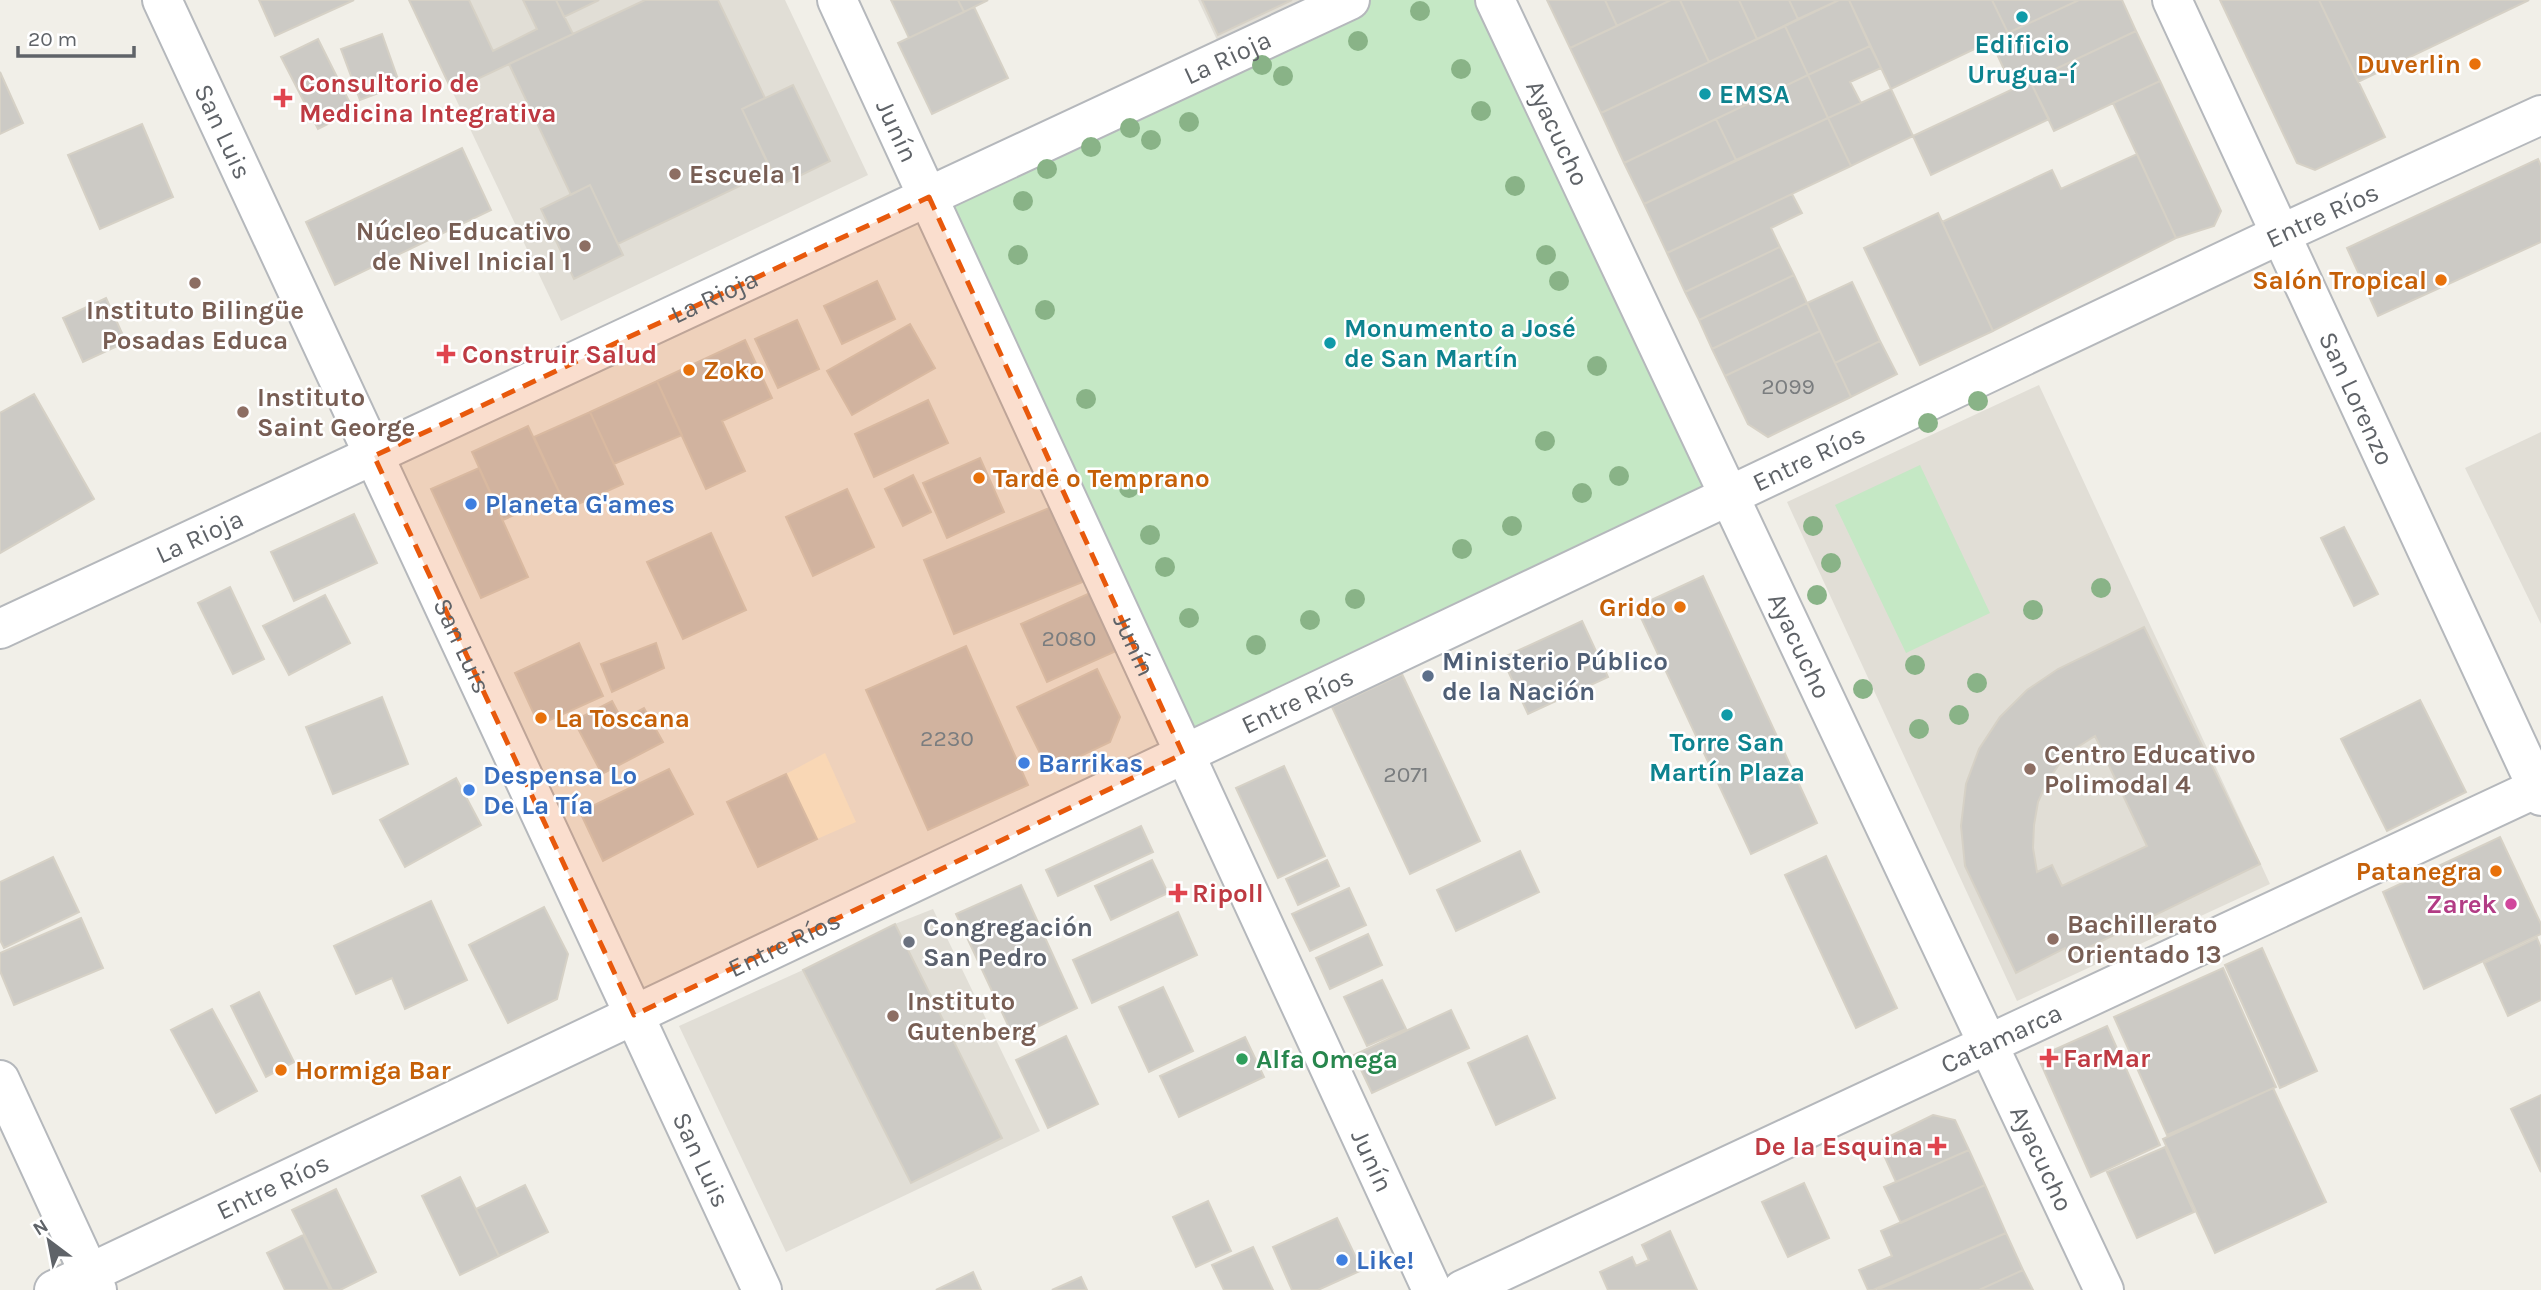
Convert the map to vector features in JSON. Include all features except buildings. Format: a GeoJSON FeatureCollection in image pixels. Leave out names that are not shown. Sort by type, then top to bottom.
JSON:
{"type":"FeatureCollection","features":[{"type":"Feature","properties":{"kind":"street","name":"San Luis"},"geometry":{"type":"LineString","coordinates":[[162,0],[762,1290]]}},
{"type":"Feature","properties":{"kind":"street","name":"Junín"},"geometry":{"type":"LineString","coordinates":[[837,0],[1432,1290]]}},
{"type":"Feature","properties":{"kind":"street","name":"La Rioja"},"geometry":{"type":"LineString","coordinates":[[0,629],[1350,0]]}},
{"type":"Feature","properties":{"kind":"street","name":"Ayacucho"},"geometry":{"type":"LineString","coordinates":[[1494,0],[2104,1290]]}},
{"type":"Feature","properties":{"kind":"street","name":"San Lorenzo"},"geometry":{"type":"LineString","coordinates":[[2172,0],[2540,790]]}},
{"type":"Feature","properties":{"kind":"street","name":"Entre Ríos"},"geometry":{"type":"LineString","coordinates":[[54,1290],[94,1281],[634,1015],[2281,234],[2541,116]]}},
{"type":"Feature","properties":{"kind":"street","name":"Catamarca"},"geometry":{"type":"LineString","coordinates":[[1462,1290],[2540,790]]}},
{"type":"Feature","properties":{"kind":"street"},"geometry":{"type":"LineString","coordinates":[[0,1080],[94,1281]]}},
{"type":"Feature","properties":{"kind":"highlighted area"},"geometry":{"type":"Polygon","coordinates":[[[929,197],[1183,754],[634,1015],[374,456],[929,197]]]}},
{"type":"Feature","properties":{"kind":"shaded area"},"geometry":{"type":"Polygon","coordinates":[[[409,0],[785,0],[868,175],[561,321],[409,0]]]}},
{"type":"Feature","properties":{"kind":"shaded area"},"geometry":{"type":"Polygon","coordinates":[[[1198,0],[1303,0],[1217,40],[1198,0]]]}},
{"type":"Feature","properties":{"kind":"shaded area"},"geometry":{"type":"Polygon","coordinates":[[[2039,385],[2270,884],[2017,1001],[1787,502],[2039,385]]]}},
{"type":"Feature","properties":{"kind":"shaded area"},"geometry":{"type":"Polygon","coordinates":[[[2541,432],[2541,624],[2465,468],[2541,432]]]}},
{"type":"Feature","properties":{"kind":"shaded area"},"geometry":{"type":"Polygon","coordinates":[[[825,753],[856,822],[817,839],[786,774],[825,753]]]}},
{"type":"Feature","properties":{"kind":"shaded area"},"geometry":{"type":"Polygon","coordinates":[[[933,909],[1040,1131],[786,1252],[679,1026],[803,970],[895,924],[933,909]]]}},
{"type":"Feature","properties":{"kind":"green space"},"geometry":{"type":"Polygon","coordinates":[[[1370,0],[1489,0],[1717,495],[1189,739],[940,199],[1370,0]]]}},
{"type":"Feature","properties":{"kind":"green space"},"geometry":{"type":"Polygon","coordinates":[[[1920,465],[1990,613],[1906,653],[1835,505],[1920,465]]]}},
{"type":"Feature","properties":{"kind":"place","name":"Edificio Urugua-í"},"geometry":{"type":"Point","coordinates":[2022,17]}},
{"type":"Feature","properties":{"kind":"place","name":"Duverlin"},"geometry":{"type":"Point","coordinates":[2475,64]}},
{"type":"Feature","properties":{"kind":"place","name":"EMSA"},"geometry":{"type":"Point","coordinates":[1705,94]}},
{"type":"Feature","properties":{"kind":"place","name":"Consultorio de Medicina Integrativa"},"geometry":{"type":"Point","coordinates":[283,98]}},
{"type":"Feature","properties":{"kind":"place","name":"Escuela 1"},"geometry":{"type":"Point","coordinates":[675,174]}},
{"type":"Feature","properties":{"kind":"place","name":"Núcleo Educativo de Nivel Inicial 1"},"geometry":{"type":"Point","coordinates":[585,246]}},
{"type":"Feature","properties":{"kind":"place","name":"Salón Tropical"},"geometry":{"type":"Point","coordinates":[2441,280]}},
{"type":"Feature","properties":{"kind":"place","name":"Instituto Bilingüe Posadas Educa"},"geometry":{"type":"Point","coordinates":[195,283]}},
{"type":"Feature","properties":{"kind":"place","name":"Monumento a José de San Martín"},"geometry":{"type":"Point","coordinates":[1330,343]}},
{"type":"Feature","properties":{"kind":"place","name":"Construir Salud"},"geometry":{"type":"Point","coordinates":[446,354]}},
{"type":"Feature","properties":{"kind":"place","name":"Zoko"},"geometry":{"type":"Point","coordinates":[689,370]}},
{"type":"Feature","properties":{"kind":"place","name":"Instituto Saint George"},"geometry":{"type":"Point","coordinates":[243,412]}},
{"type":"Feature","properties":{"kind":"place","name":"Tarde o Temprano"},"geometry":{"type":"Point","coordinates":[979,478]}},
{"type":"Feature","properties":{"kind":"place","name":"Planeta G'ames"},"geometry":{"type":"Point","coordinates":[471,504]}},
{"type":"Feature","properties":{"kind":"place","name":"Grido"},"geometry":{"type":"Point","coordinates":[1680,607]}},
{"type":"Feature","properties":{"kind":"place","name":"Ministerio Público de la Nación"},"geometry":{"type":"Point","coordinates":[1428,676]}},
{"type":"Feature","properties":{"kind":"place","name":"Torre San Martín Plaza"},"geometry":{"type":"Point","coordinates":[1727,715]}},
{"type":"Feature","properties":{"kind":"place","name":"La Toscana"},"geometry":{"type":"Point","coordinates":[541,718]}},
{"type":"Feature","properties":{"kind":"place","name":"Barrikas"},"geometry":{"type":"Point","coordinates":[1024,763]}},
{"type":"Feature","properties":{"kind":"place","name":"Centro Educativo Polimodal 4"},"geometry":{"type":"Point","coordinates":[2030,769]}},
{"type":"Feature","properties":{"kind":"place","name":"Despensa Lo De La Tía"},"geometry":{"type":"Point","coordinates":[469,790]}},
{"type":"Feature","properties":{"kind":"place","name":"Patanegra"},"geometry":{"type":"Point","coordinates":[2496,871]}},
{"type":"Feature","properties":{"kind":"place","name":"Ripoll"},"geometry":{"type":"Point","coordinates":[1178,893]}},
{"type":"Feature","properties":{"kind":"place","name":"Zarek"},"geometry":{"type":"Point","coordinates":[2511,904]}},
{"type":"Feature","properties":{"kind":"place","name":"Bachillerato Orientado 13"},"geometry":{"type":"Point","coordinates":[2053,939]}},
{"type":"Feature","properties":{"kind":"place","name":"Congregación San Pedro"},"geometry":{"type":"Point","coordinates":[909,942]}},
{"type":"Feature","properties":{"kind":"place","name":"Instituto Gutenberg"},"geometry":{"type":"Point","coordinates":[893,1016]}},
{"type":"Feature","properties":{"kind":"place","name":"FarMar"},"geometry":{"type":"Point","coordinates":[2049,1058]}},
{"type":"Feature","properties":{"kind":"place","name":"Alfa Omega"},"geometry":{"type":"Point","coordinates":[1242,1059]}},
{"type":"Feature","properties":{"kind":"place","name":"Hormiga Bar"},"geometry":{"type":"Point","coordinates":[281,1070]}},
{"type":"Feature","properties":{"kind":"place","name":"De la Esquina"},"geometry":{"type":"Point","coordinates":[1937,1146]}},
{"type":"Feature","properties":{"kind":"place","name":"Like!"},"geometry":{"type":"Point","coordinates":[1342,1260]}}]}
